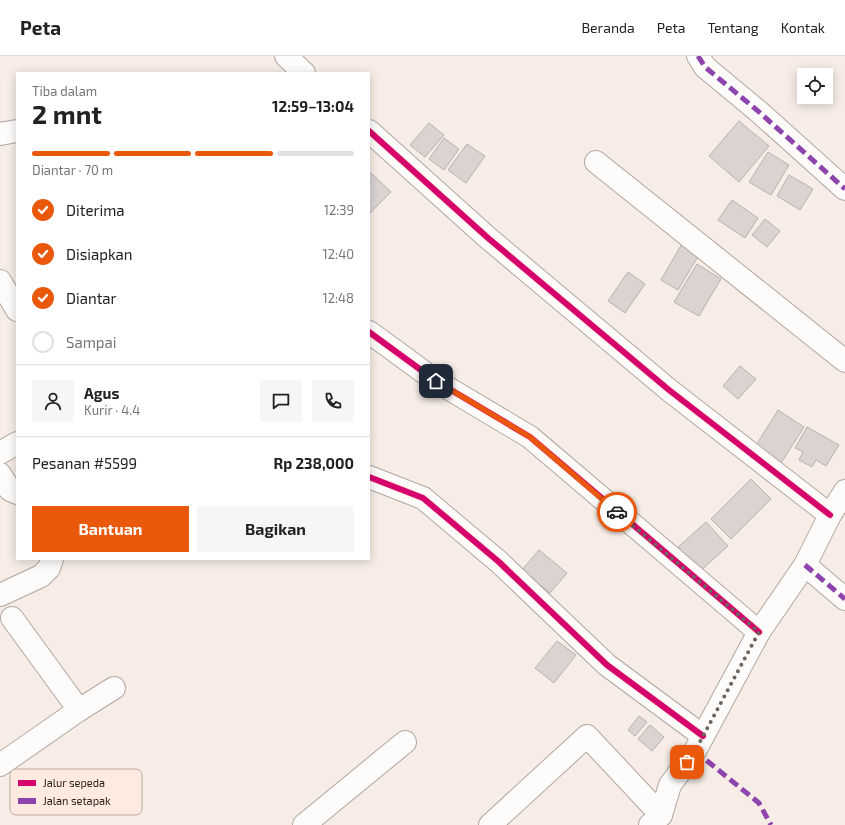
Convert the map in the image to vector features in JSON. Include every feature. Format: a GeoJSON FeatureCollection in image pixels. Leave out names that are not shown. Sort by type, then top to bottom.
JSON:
{"type":"FeatureCollection","features":[{"type":"Feature","properties":{"kind":"street"},"geometry":{"type":"LineString","coordinates":[[286,56],[303,72]]}},
{"type":"Feature","properties":{"kind":"street"},"geometry":{"type":"LineString","coordinates":[[698,56],[705,67],[758,111],[845,189]]}},
{"type":"Feature","properties":{"kind":"street"},"geometry":{"type":"LineString","coordinates":[[0,134],[16,131]]}},
{"type":"Feature","properties":{"kind":"street"},"geometry":{"type":"LineString","coordinates":[[370,132],[488,238],[657,380],[830,515]]}},
{"type":"Feature","properties":{"kind":"street"},"geometry":{"type":"LineString","coordinates":[[596,162],[845,361]]}},
{"type":"Feature","properties":{"kind":"street"},"geometry":{"type":"LineString","coordinates":[[0,281],[16,308]]}},
{"type":"Feature","properties":{"kind":"street"},"geometry":{"type":"LineString","coordinates":[[370,333],[436,381],[530,437],[759,632]]}},
{"type":"Feature","properties":{"kind":"street"},"geometry":{"type":"LineString","coordinates":[[0,453],[16,444]]}},
{"type":"Feature","properties":{"kind":"street"},"geometry":{"type":"LineString","coordinates":[[370,477],[423,498],[499,562],[607,665],[703,736]]}},
{"type":"Feature","properties":{"kind":"street"},"geometry":{"type":"LineString","coordinates":[[490,825],[587,736],[656,820],[670,785],[695,751],[759,632],[805,565],[830,515],[845,491]]}},
{"type":"Feature","properties":{"kind":"street"},"geometry":{"type":"LineString","coordinates":[[0,595],[41,576],[49,568],[52,560]]}},
{"type":"Feature","properties":{"kind":"street"},"geometry":{"type":"LineString","coordinates":[[805,565],[845,599]]}},
{"type":"Feature","properties":{"kind":"street"},"geometry":{"type":"LineString","coordinates":[[12,618],[78,710]]}},
{"type":"Feature","properties":{"kind":"street"},"geometry":{"type":"LineString","coordinates":[[0,765],[78,710],[114,688]]}},
{"type":"Feature","properties":{"kind":"street"},"geometry":{"type":"LineString","coordinates":[[304,825],[405,742]]}},
{"type":"Feature","properties":{"kind":"building"},"geometry":{"type":"Polygon","coordinates":[[[739,121],[769,146],[739,182],[709,156],[739,121]]]}},
{"type":"Feature","properties":{"kind":"building"},"geometry":{"type":"Polygon","coordinates":[[[429,123],[444,135],[425,157],[410,145],[429,123]]]}},
{"type":"Feature","properties":{"kind":"building"},"geometry":{"type":"Polygon","coordinates":[[[444,138],[459,149],[444,170],[429,159],[444,138]]]}},
{"type":"Feature","properties":{"kind":"building"},"geometry":{"type":"Polygon","coordinates":[[[467,144],[485,156],[466,183],[448,170],[467,144]]]}},
{"type":"Feature","properties":{"kind":"building"},"geometry":{"type":"Polygon","coordinates":[[[768,152],[789,165],[771,195],[749,182],[768,152]]]}},
{"type":"Feature","properties":{"kind":"building"},"geometry":{"type":"Polygon","coordinates":[[[371,173],[391,192],[370,213],[371,173]]]}},
{"type":"Feature","properties":{"kind":"building"},"geometry":{"type":"Polygon","coordinates":[[[789,175],[813,189],[800,210],[777,196],[789,175]]]}},
{"type":"Feature","properties":{"kind":"building"},"geometry":{"type":"Polygon","coordinates":[[[732,200],[758,218],[745,238],[718,220],[732,200]]]}},
{"type":"Feature","properties":{"kind":"building"},"geometry":{"type":"Polygon","coordinates":[[[765,219],[780,231],[767,247],[752,235],[765,219]]]}},
{"type":"Feature","properties":{"kind":"building"},"geometry":{"type":"Polygon","coordinates":[[[683,242],[700,253],[678,290],[661,280],[683,242]]]}},
{"type":"Feature","properties":{"kind":"building"},"geometry":{"type":"Polygon","coordinates":[[[697,264],[721,279],[699,316],[674,302],[697,264]]]}},
{"type":"Feature","properties":{"kind":"building"},"geometry":{"type":"Polygon","coordinates":[[[628,272],[645,284],[625,313],[608,301],[628,272]]]}},
{"type":"Feature","properties":{"kind":"building"},"geometry":{"type":"Polygon","coordinates":[[[740,366],[756,379],[738,399],[723,386],[740,366]]]}},
{"type":"Feature","properties":{"kind":"building"},"geometry":{"type":"Polygon","coordinates":[[[778,410],[804,427],[781,463],[755,447],[778,410]]]}},
{"type":"Feature","properties":{"kind":"building"},"geometry":{"type":"Polygon","coordinates":[[[807,427],[839,445],[826,466],[816,460],[812,467],[799,460],[803,452],[795,448],[807,427]]]}},
{"type":"Feature","properties":{"kind":"building"},"geometry":{"type":"Polygon","coordinates":[[[751,479],[771,499],[731,539],[711,519],[751,479]]]}},
{"type":"Feature","properties":{"kind":"building"},"geometry":{"type":"Polygon","coordinates":[[[706,522],[728,546],[699,572],[677,548],[706,522]]]}},
{"type":"Feature","properties":{"kind":"building"},"geometry":{"type":"Polygon","coordinates":[[[539,550],[567,573],[550,593],[522,570],[539,550]]]}},
{"type":"Feature","properties":{"kind":"building"},"geometry":{"type":"Polygon","coordinates":[[[557,641],[576,655],[554,683],[535,668],[557,641]]]}},
{"type":"Feature","properties":{"kind":"building"},"geometry":{"type":"Polygon","coordinates":[[[639,716],[647,722],[635,736],[628,730],[639,716]]]}},
{"type":"Feature","properties":{"kind":"building"},"geometry":{"type":"Polygon","coordinates":[[[650,725],[664,737],[652,751],[638,739],[650,725]]]}},
{"type":"Feature","properties":{"kind":"marked path"},"geometry":{"type":"LineString","coordinates":[[698,56],[705,67],[758,111],[845,189]]}},
{"type":"Feature","properties":{"kind":"marked path"},"geometry":{"type":"LineString","coordinates":[[805,565],[845,599]]}},
{"type":"Feature","properties":{"kind":"marked path"},"geometry":{"type":"LineString","coordinates":[[695,751],[759,803],[771,825]]}},
{"type":"Feature","properties":{"kind":"cycle path"},"geometry":{"type":"LineString","coordinates":[[370,132],[488,238],[669,390],[830,515]]}},
{"type":"Feature","properties":{"kind":"cycle path"},"geometry":{"type":"LineString","coordinates":[[370,333],[436,381],[530,437],[759,632]]}},
{"type":"Feature","properties":{"kind":"cycle path"},"geometry":{"type":"LineString","coordinates":[[370,477],[423,498],[499,562],[607,665],[703,736]]}},
{"type":"Feature","properties":{"kind":"way so far"},"geometry":{"type":"LineString","coordinates":[[617,512],[759,632],[695,751],[687,762]]}},
{"type":"Feature","properties":{"kind":"route"},"geometry":{"type":"LineString","coordinates":[[436,381],[530,437],[617,512]]}}]}
